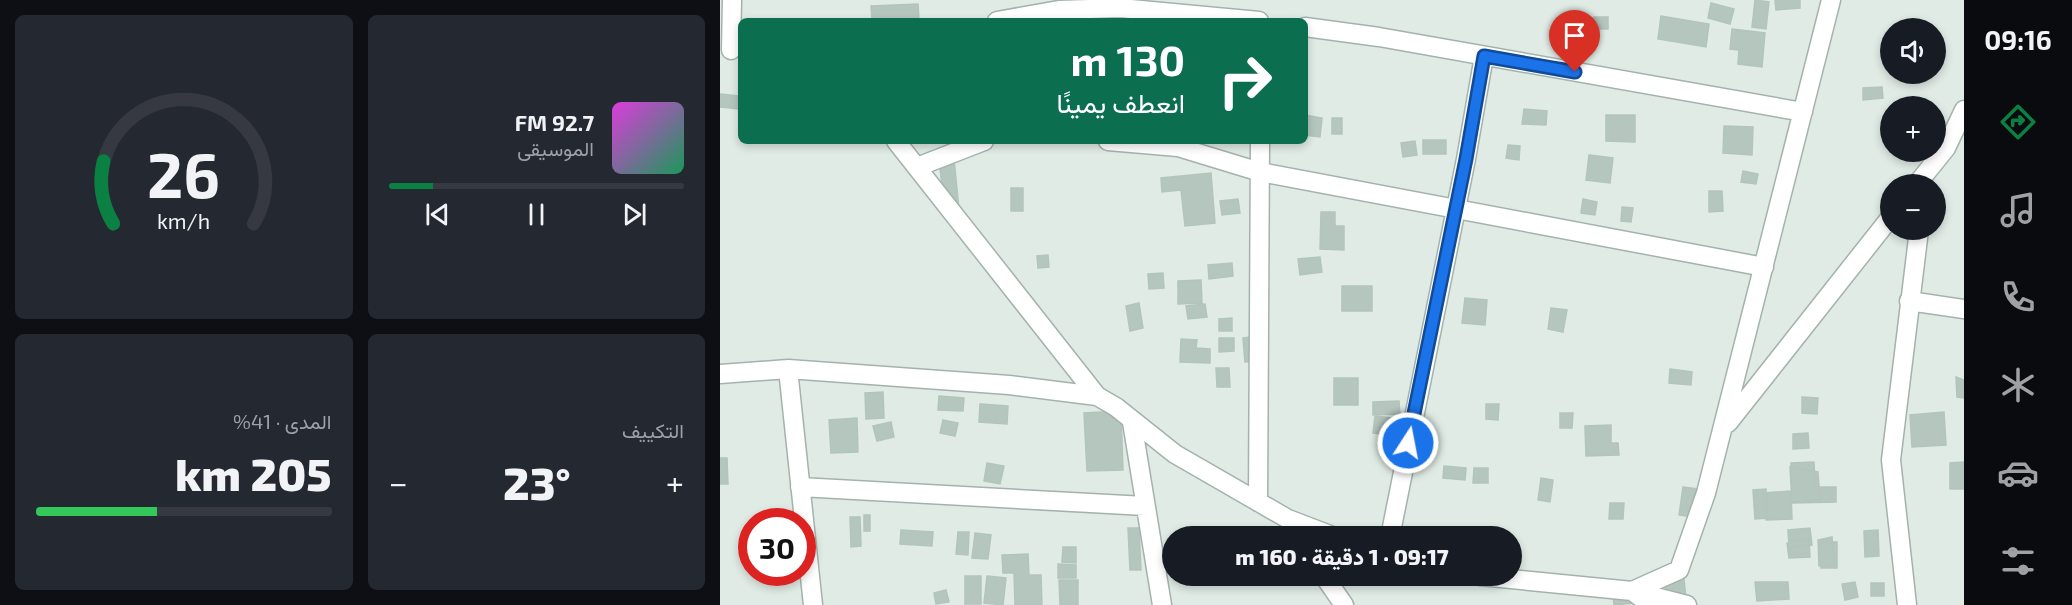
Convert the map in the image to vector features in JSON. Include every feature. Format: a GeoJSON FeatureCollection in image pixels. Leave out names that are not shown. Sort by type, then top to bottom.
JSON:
{"type":"FeatureCollection","features":[{"type":"Feature","properties":{"kind":"street"},"geometry":{"type":"LineString","coordinates":[[731,50],[732,0]]}},
{"type":"Feature","properties":{"kind":"street"},"geometry":{"type":"LineString","coordinates":[[1632,591],[1679,570],[1707,493],[1830,0]]}},
{"type":"Feature","properties":{"kind":"street"},"geometry":{"type":"LineString","coordinates":[[1009,18],[1059,5],[1227,18]]}},
{"type":"Feature","properties":{"kind":"street"},"geometry":{"type":"LineString","coordinates":[[1308,27],[1379,37],[1803,112]]}},
{"type":"Feature","properties":{"kind":"street"},"geometry":{"type":"LineString","coordinates":[[1392,526],[1466,159],[1484,56]]}},
{"type":"Feature","properties":{"kind":"street"},"geometry":{"type":"LineString","coordinates":[[1946,148],[1964,110]]}},
{"type":"Feature","properties":{"kind":"street"},"geometry":{"type":"LineString","coordinates":[[898,144],[1097,396],[1116,407],[1175,454],[1288,519],[1306,526]]}},
{"type":"Feature","properties":{"kind":"street"},"geometry":{"type":"LineString","coordinates":[[917,167],[976,144]]}},
{"type":"Feature","properties":{"kind":"street"},"geometry":{"type":"LineString","coordinates":[[1143,144],[1178,147],[1260,172],[1764,267]]}},
{"type":"Feature","properties":{"kind":"street"},"geometry":{"type":"LineString","coordinates":[[1258,502],[1260,144]]}},
{"type":"Feature","properties":{"kind":"street"},"geometry":{"type":"LineString","coordinates":[[1925,174],[1935,162]]}},
{"type":"Feature","properties":{"kind":"street"},"geometry":{"type":"LineString","coordinates":[[1724,429],[1880,231]]}},
{"type":"Feature","properties":{"kind":"street"},"geometry":{"type":"LineString","coordinates":[[1907,605],[1891,460],[1918,240]]}},
{"type":"Feature","properties":{"kind":"street"},"geometry":{"type":"LineString","coordinates":[[1909,301],[1964,309]]}},
{"type":"Feature","properties":{"kind":"street"},"geometry":{"type":"LineString","coordinates":[[720,375],[788,369],[998,384],[1097,396]]}},
{"type":"Feature","properties":{"kind":"street"},"geometry":{"type":"LineString","coordinates":[[788,369],[813,605]]}},
{"type":"Feature","properties":{"kind":"street"},"geometry":{"type":"LineString","coordinates":[[1132,422],[1162,605]]}},
{"type":"Feature","properties":{"kind":"street"},"geometry":{"type":"LineString","coordinates":[[800,487],[1145,506]]}},
{"type":"Feature","properties":{"kind":"street"},"geometry":{"type":"LineString","coordinates":[[1288,519],[1292,526]]}},
{"type":"Feature","properties":{"kind":"street"},"geometry":{"type":"LineString","coordinates":[[1522,580],[1632,591],[1687,605]]}},
{"type":"Feature","properties":{"kind":"street"},"geometry":{"type":"LineString","coordinates":[[1331,586],[1344,605]]}},
{"type":"Feature","properties":{"kind":"street"},"geometry":{"type":"LineString","coordinates":[[1632,591],[1651,605]]}},
{"type":"Feature","properties":{"kind":"building"},"geometry":{"type":"Polygon","coordinates":[[[1755,0],[1769,2],[1766,29],[1752,27],[1755,0]]]}},
{"type":"Feature","properties":{"kind":"building"},"geometry":{"type":"Polygon","coordinates":[[[1775,0],[1800,0],[1800,8],[1776,10],[1775,0]]]}},
{"type":"Feature","properties":{"kind":"building"},"geometry":{"type":"Polygon","coordinates":[[[1711,3],[1734,9],[1730,24],[1708,18],[1711,3]]]}},
{"type":"Feature","properties":{"kind":"building"},"geometry":{"type":"Polygon","coordinates":[[[918,4],[919,18],[872,18],[871,6],[918,4]]]}},
{"type":"Feature","properties":{"kind":"building"},"geometry":{"type":"Polygon","coordinates":[[[1661,16],[1709,24],[1706,47],[1658,39],[1661,16]]]}},
{"type":"Feature","properties":{"kind":"building"},"geometry":{"type":"Polygon","coordinates":[[[1594,17],[1608,17],[1608,29],[1594,29],[1594,17]]]}},
{"type":"Feature","properties":{"kind":"building"},"geometry":{"type":"Polygon","coordinates":[[[1732,29],[1765,33],[1762,67],[1738,64],[1739,50],[1730,49],[1732,29]]]}},
{"type":"Feature","properties":{"kind":"building"},"geometry":{"type":"Polygon","coordinates":[[[1882,87],[1883,96],[1863,100],[1863,88],[1882,87]]]}},
{"type":"Feature","properties":{"kind":"building"},"geometry":{"type":"Polygon","coordinates":[[[720,94],[738,96],[738,109],[720,107],[720,94]]]}},
{"type":"Feature","properties":{"kind":"building"},"geometry":{"type":"Polygon","coordinates":[[[1524,109],[1547,111],[1546,125],[1522,124],[1524,109]]]}},
{"type":"Feature","properties":{"kind":"building"},"geometry":{"type":"Polygon","coordinates":[[[1606,115],[1635,115],[1635,142],[1606,141],[1606,115]]]}},
{"type":"Feature","properties":{"kind":"building"},"geometry":{"type":"Polygon","coordinates":[[[1308,116],[1322,118],[1320,137],[1308,135],[1308,116]]]}},
{"type":"Feature","properties":{"kind":"building"},"geometry":{"type":"Polygon","coordinates":[[[1332,118],[1342,118],[1342,134],[1332,134],[1332,118]]]}},
{"type":"Feature","properties":{"kind":"building"},"geometry":{"type":"Polygon","coordinates":[[[1724,126],[1753,127],[1752,155],[1723,153],[1724,126]]]}},
{"type":"Feature","properties":{"kind":"building"},"geometry":{"type":"Polygon","coordinates":[[[1423,140],[1446,140],[1446,154],[1423,154],[1423,140]]]}},
{"type":"Feature","properties":{"kind":"building"},"geometry":{"type":"Polygon","coordinates":[[[1415,141],[1417,155],[1403,157],[1401,143],[1415,141]]]}},
{"type":"Feature","properties":{"kind":"building"},"geometry":{"type":"Polygon","coordinates":[[[1508,145],[1520,146],[1519,160],[1506,158],[1508,145]]]}},
{"type":"Feature","properties":{"kind":"building"},"geometry":{"type":"Polygon","coordinates":[[[1589,155],[1613,158],[1610,183],[1586,180],[1589,155]]]}},
{"type":"Feature","properties":{"kind":"building"},"geometry":{"type":"Polygon","coordinates":[[[954,159],[959,209],[945,210],[939,161],[954,159]]]}},
{"type":"Feature","properties":{"kind":"building"},"geometry":{"type":"Polygon","coordinates":[[[1743,171],[1758,174],[1756,184],[1741,182],[1743,171]]]}},
{"type":"Feature","properties":{"kind":"building"},"geometry":{"type":"Polygon","coordinates":[[[1211,173],[1215,223],[1185,226],[1181,190],[1162,192],[1161,178],[1211,173]]]}},
{"type":"Feature","properties":{"kind":"building"},"geometry":{"type":"Polygon","coordinates":[[[1011,188],[1023,188],[1023,211],[1011,211],[1011,188]]]}},
{"type":"Feature","properties":{"kind":"building"},"geometry":{"type":"Polygon","coordinates":[[[1709,191],[1722,191],[1723,211],[1709,212],[1709,191]]]}},
{"type":"Feature","properties":{"kind":"building"},"geometry":{"type":"Polygon","coordinates":[[[1238,199],[1240,213],[1222,215],[1220,201],[1238,199]]]}},
{"type":"Feature","properties":{"kind":"building"},"geometry":{"type":"Polygon","coordinates":[[[1583,199],[1597,202],[1595,215],[1581,213],[1583,199]]]}},
{"type":"Feature","properties":{"kind":"building"},"geometry":{"type":"Polygon","coordinates":[[[1622,207],[1633,208],[1631,222],[1621,221],[1622,207]]]}},
{"type":"Feature","properties":{"kind":"building"},"geometry":{"type":"Polygon","coordinates":[[[1321,212],[1335,212],[1335,226],[1344,226],[1344,250],[1320,249],[1321,212]]]}},
{"type":"Feature","properties":{"kind":"building"},"geometry":{"type":"Polygon","coordinates":[[[1048,255],[1049,267],[1038,268],[1037,256],[1048,255]]]}},
{"type":"Feature","properties":{"kind":"building"},"geometry":{"type":"Polygon","coordinates":[[[1320,257],[1322,272],[1300,275],[1298,259],[1320,257]]]}},
{"type":"Feature","properties":{"kind":"building"},"geometry":{"type":"Polygon","coordinates":[[[1232,263],[1233,276],[1209,279],[1208,265],[1232,263]]]}},
{"type":"Feature","properties":{"kind":"building"},"geometry":{"type":"Polygon","coordinates":[[[1163,273],[1164,288],[1149,289],[1148,274],[1163,273]]]}},
{"type":"Feature","properties":{"kind":"building"},"geometry":{"type":"Polygon","coordinates":[[[1201,280],[1202,303],[1178,304],[1178,281],[1201,280]]]}},
{"type":"Feature","properties":{"kind":"building"},"geometry":{"type":"Polygon","coordinates":[[[1342,286],[1372,286],[1372,311],[1342,311],[1342,286]]]}},
{"type":"Feature","properties":{"kind":"building"},"geometry":{"type":"Polygon","coordinates":[[[1465,298],[1487,300],[1485,325],[1462,323],[1465,298]]]}},
{"type":"Feature","properties":{"kind":"building"},"geometry":{"type":"Polygon","coordinates":[[[1139,303],[1143,328],[1130,331],[1126,306],[1139,303]]]}},
{"type":"Feature","properties":{"kind":"building"},"geometry":{"type":"Polygon","coordinates":[[[1205,304],[1207,317],[1188,319],[1186,306],[1205,304]]]}},
{"type":"Feature","properties":{"kind":"building"},"geometry":{"type":"Polygon","coordinates":[[[1551,308],[1567,310],[1563,332],[1548,329],[1551,308]]]}},
{"type":"Feature","properties":{"kind":"building"},"geometry":{"type":"Polygon","coordinates":[[[1232,318],[1232,331],[1219,331],[1219,319],[1232,318]]]}},
{"type":"Feature","properties":{"kind":"building"},"geometry":{"type":"Polygon","coordinates":[[[1260,336],[1262,361],[1245,362],[1243,338],[1260,336]]]}},
{"type":"Feature","properties":{"kind":"building"},"geometry":{"type":"Polygon","coordinates":[[[1219,338],[1234,338],[1234,351],[1219,352],[1219,338]]]}},
{"type":"Feature","properties":{"kind":"building"},"geometry":{"type":"Polygon","coordinates":[[[1181,339],[1197,340],[1196,348],[1210,349],[1210,363],[1180,362],[1181,339]]]}},
{"type":"Feature","properties":{"kind":"building"},"geometry":{"type":"Polygon","coordinates":[[[1216,368],[1229,368],[1230,387],[1217,387],[1216,368]]]}},
{"type":"Feature","properties":{"kind":"building"},"geometry":{"type":"Polygon","coordinates":[[[1670,369],[1692,372],[1691,385],[1669,383],[1670,369]]]}},
{"type":"Feature","properties":{"kind":"building"},"geometry":{"type":"Polygon","coordinates":[[[1956,377],[1964,380],[1964,398],[1957,397],[1956,377]]]}},
{"type":"Feature","properties":{"kind":"building"},"geometry":{"type":"Polygon","coordinates":[[[1334,378],[1358,378],[1358,405],[1334,405],[1334,378]]]}},
{"type":"Feature","properties":{"kind":"building"},"geometry":{"type":"Polygon","coordinates":[[[883,392],[884,418],[866,419],[865,393],[883,392]]]}},
{"type":"Feature","properties":{"kind":"building"},"geometry":{"type":"Polygon","coordinates":[[[939,396],[964,398],[963,411],[938,410],[939,396]]]}},
{"type":"Feature","properties":{"kind":"building"},"geometry":{"type":"Polygon","coordinates":[[[1802,397],[1818,398],[1817,414],[1802,413],[1802,397]]]}},
{"type":"Feature","properties":{"kind":"building"},"geometry":{"type":"Polygon","coordinates":[[[1399,401],[1400,414],[1373,415],[1373,402],[1399,401]]]}},
{"type":"Feature","properties":{"kind":"building"},"geometry":{"type":"Polygon","coordinates":[[[980,404],[1008,406],[1007,424],[979,422],[980,404]]]}},
{"type":"Feature","properties":{"kind":"building"},"geometry":{"type":"Polygon","coordinates":[[[1486,404],[1499,404],[1498,420],[1486,419],[1486,404]]]}},
{"type":"Feature","properties":{"kind":"building"},"geometry":{"type":"Polygon","coordinates":[[[1121,411],[1123,470],[1087,471],[1084,413],[1121,411]]]}},
{"type":"Feature","properties":{"kind":"building"},"geometry":{"type":"Polygon","coordinates":[[[1944,412],[1946,445],[1912,447],[1910,415],[1944,412]]]}},
{"type":"Feature","properties":{"kind":"building"},"geometry":{"type":"Polygon","coordinates":[[[1560,413],[1573,413],[1572,428],[1560,428],[1560,413]]]}},
{"type":"Feature","properties":{"kind":"building"},"geometry":{"type":"Polygon","coordinates":[[[1375,416],[1392,418],[1391,435],[1373,433],[1375,416]]]}},
{"type":"Feature","properties":{"kind":"building"},"geometry":{"type":"Polygon","coordinates":[[[857,418],[858,452],[831,453],[829,420],[857,418]]]}},
{"type":"Feature","properties":{"kind":"building"},"geometry":{"type":"Polygon","coordinates":[[[943,420],[958,423],[955,436],[940,433],[943,420]]]}},
{"type":"Feature","properties":{"kind":"building"},"geometry":{"type":"Polygon","coordinates":[[[891,422],[894,437],[877,441],[873,426],[891,422]]]}},
{"type":"Feature","properties":{"kind":"building"},"geometry":{"type":"Polygon","coordinates":[[[1611,425],[1611,443],[1618,443],[1619,455],[1586,456],[1585,426],[1611,425]]]}},
{"type":"Feature","properties":{"kind":"building"},"geometry":{"type":"Polygon","coordinates":[[[1808,433],[1809,448],[1793,449],[1793,434],[1808,433]]]}},
{"type":"Feature","properties":{"kind":"building"},"geometry":{"type":"Polygon","coordinates":[[[720,458],[727,458],[728,484],[720,484],[720,458]]]}},
{"type":"Feature","properties":{"kind":"building"},"geometry":{"type":"Polygon","coordinates":[[[1814,462],[1815,487],[1836,487],[1836,502],[1792,503],[1791,463],[1814,462]]]}},
{"type":"Feature","properties":{"kind":"building"},"geometry":{"type":"Polygon","coordinates":[[[1964,462],[1964,489],[1950,489],[1950,463],[1964,462]]]}},
{"type":"Feature","properties":{"kind":"building"},"geometry":{"type":"Polygon","coordinates":[[[987,463],[1004,466],[1000,484],[984,481],[987,463]]]}},
{"type":"Feature","properties":{"kind":"building"},"geometry":{"type":"Polygon","coordinates":[[[1444,466],[1466,468],[1465,480],[1443,478],[1444,466]]]}},
{"type":"Feature","properties":{"kind":"building"},"geometry":{"type":"Polygon","coordinates":[[[1790,467],[1818,472],[1820,500],[1792,502],[1790,467]]]}},
{"type":"Feature","properties":{"kind":"building"},"geometry":{"type":"Polygon","coordinates":[[[1474,468],[1488,468],[1488,483],[1473,483],[1474,468]]]}},
{"type":"Feature","properties":{"kind":"building"},"geometry":{"type":"Polygon","coordinates":[[[1541,478],[1553,480],[1550,502],[1538,500],[1541,478]]]}},
{"type":"Feature","properties":{"kind":"building"},"geometry":{"type":"Polygon","coordinates":[[[1683,487],[1706,490],[1702,519],[1679,515],[1683,487]]]}},
{"type":"Feature","properties":{"kind":"building"},"geometry":{"type":"Polygon","coordinates":[[[1766,489],[1768,518],[1755,519],[1753,490],[1766,489]]]}},
{"type":"Feature","properties":{"kind":"building"},"geometry":{"type":"Polygon","coordinates":[[[1791,491],[1792,519],[1766,520],[1764,493],[1791,491]]]}},
{"type":"Feature","properties":{"kind":"building"},"geometry":{"type":"Polygon","coordinates":[[[1610,503],[1624,503],[1623,519],[1609,519],[1610,503]]]}},
{"type":"Feature","properties":{"kind":"building"},"geometry":{"type":"Polygon","coordinates":[[[864,515],[870,515],[870,531],[864,531],[864,515]]]}},
{"type":"Feature","properties":{"kind":"building"},"geometry":{"type":"Polygon","coordinates":[[[850,517],[860,517],[861,546],[851,547],[850,517]]]}},
{"type":"Feature","properties":{"kind":"building"},"geometry":{"type":"Polygon","coordinates":[[[1128,528],[1139,528],[1141,570],[1130,570],[1128,528]]]}},
{"type":"Feature","properties":{"kind":"building"},"geometry":{"type":"Polygon","coordinates":[[[1810,528],[1812,545],[1789,547],[1788,530],[1810,528]]]}},
{"type":"Feature","properties":{"kind":"building"},"geometry":{"type":"Polygon","coordinates":[[[901,530],[933,532],[932,546],[900,544],[901,530]]]}},
{"type":"Feature","properties":{"kind":"building"},"geometry":{"type":"Polygon","coordinates":[[[1878,530],[1879,556],[1865,557],[1864,531],[1878,530]]]}},
{"type":"Feature","properties":{"kind":"building"},"geometry":{"type":"Polygon","coordinates":[[[958,532],[969,532],[968,555],[956,554],[958,532]]]}},
{"type":"Feature","properties":{"kind":"building"},"geometry":{"type":"Polygon","coordinates":[[[975,533],[991,535],[988,559],[972,558],[975,533]]]}},
{"type":"Feature","properties":{"kind":"building"},"geometry":{"type":"Polygon","coordinates":[[[1832,537],[1834,565],[1819,566],[1818,540],[1832,537]]]}},
{"type":"Feature","properties":{"kind":"building"},"geometry":{"type":"Polygon","coordinates":[[[1809,538],[1810,557],[1789,558],[1787,543],[1809,538]]]}},
{"type":"Feature","properties":{"kind":"building"},"geometry":{"type":"Polygon","coordinates":[[[1821,542],[1837,542],[1837,568],[1821,568],[1821,542]]]}},
{"type":"Feature","properties":{"kind":"building"},"geometry":{"type":"Polygon","coordinates":[[[1063,547],[1076,547],[1076,563],[1062,562],[1063,547]]]}},
{"type":"Feature","properties":{"kind":"building"},"geometry":{"type":"Polygon","coordinates":[[[1028,554],[1029,575],[1041,575],[1042,605],[1015,605],[1014,573],[1003,573],[1002,555],[1028,554]]]}},
{"type":"Feature","properties":{"kind":"building"},"geometry":{"type":"Polygon","coordinates":[[[1058,564],[1076,565],[1076,578],[1058,578],[1058,564]]]}},
{"type":"Feature","properties":{"kind":"building"},"geometry":{"type":"Polygon","coordinates":[[[965,576],[981,576],[981,604],[965,604],[965,576]]]}},
{"type":"Feature","properties":{"kind":"building"},"geometry":{"type":"Polygon","coordinates":[[[987,576],[1006,578],[1003,605],[984,603],[987,576]]]}},
{"type":"Feature","properties":{"kind":"building"},"geometry":{"type":"Polygon","coordinates":[[[1684,579],[1686,598],[1614,605],[1612,586],[1684,579]]]}},
{"type":"Feature","properties":{"kind":"building"},"geometry":{"type":"Polygon","coordinates":[[[1059,580],[1078,580],[1078,605],[1060,605],[1059,580]]]}},
{"type":"Feature","properties":{"kind":"building"},"geometry":{"type":"Polygon","coordinates":[[[1755,582],[1788,582],[1789,599],[1757,601],[1755,582]]]}},
{"type":"Feature","properties":{"kind":"building"},"geometry":{"type":"Polygon","coordinates":[[[1855,582],[1858,597],[1845,600],[1842,584],[1855,582]]]}},
{"type":"Feature","properties":{"kind":"building"},"geometry":{"type":"Polygon","coordinates":[[[1871,583],[1884,583],[1884,596],[1871,596],[1871,583]]]}},
{"type":"Feature","properties":{"kind":"building"},"geometry":{"type":"Polygon","coordinates":[[[946,590],[949,602],[936,604],[934,593],[946,590]]]}},
{"type":"Feature","properties":{"kind":"route"},"geometry":{"type":"LineString","coordinates":[[1408,443],[1466,159],[1484,56],[1575,72]]}}]}
